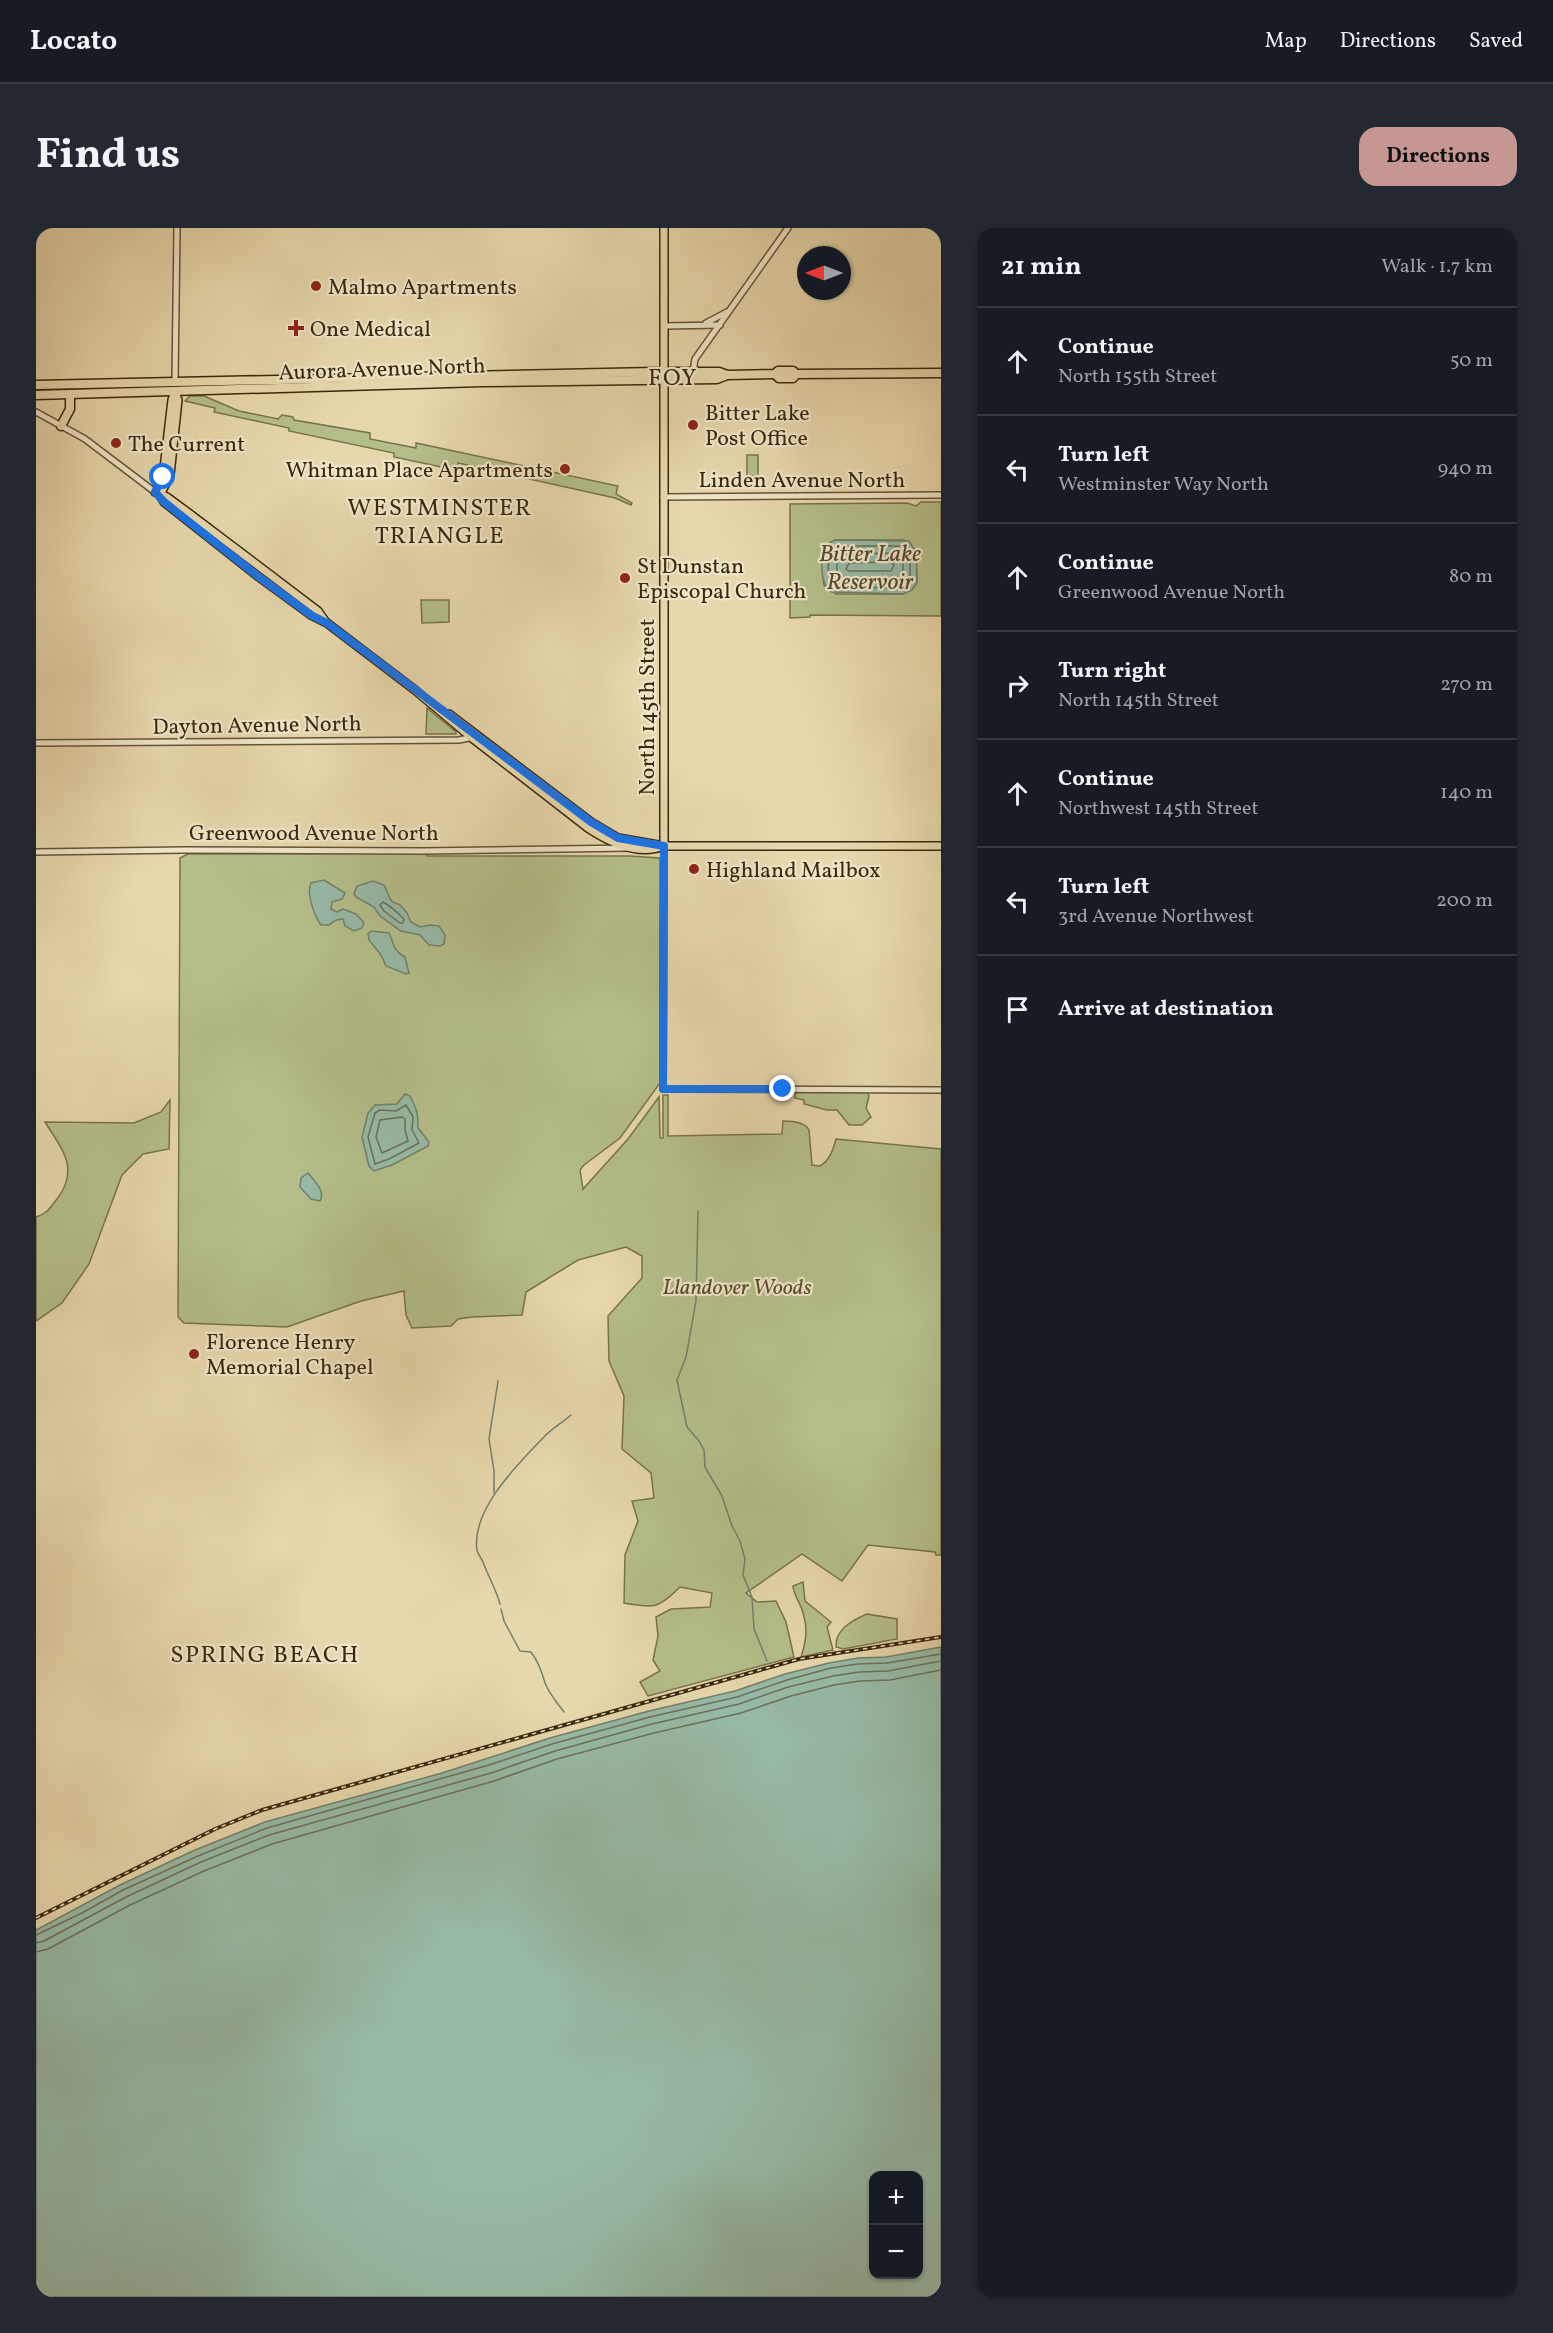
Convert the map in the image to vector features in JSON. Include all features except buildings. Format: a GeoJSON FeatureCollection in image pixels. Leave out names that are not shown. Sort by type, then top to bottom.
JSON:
{"type":"FeatureCollection","features":[{"type":"Feature","properties":{"kind":"highway","name":"Aurora Avenue North"},"geometry":{"type":"LineString","coordinates":[[36,395],[420,376],[538,374],[717,379],[728,375],[775,374],[778,371],[793,371],[796,374],[941,373]]}},
{"type":"Feature","properties":{"kind":"highway","name":"Aurora Avenue North"},"geometry":{"type":"LineString","coordinates":[[36,385],[398,386],[664,376],[693,372],[719,372],[728,375]]}},
{"type":"Feature","properties":{"kind":"highway"},"geometry":{"type":"LineString","coordinates":[[61,426],[69,412],[70,394]]}},
{"type":"Feature","properties":{"kind":"main road","name":"North 145th Street"},"geometry":{"type":"LineString","coordinates":[[664,228],[664,846]]}},
{"type":"Feature","properties":{"kind":"main road"},"geometry":{"type":"LineString","coordinates":[[483,382],[487,378],[498,378],[504,374]]}},
{"type":"Feature","properties":{"kind":"main road"},"geometry":{"type":"LineString","coordinates":[[518,382],[524,378],[536,377],[538,374]]}},
{"type":"Feature","properties":{"kind":"main road"},"geometry":{"type":"LineString","coordinates":[[398,386],[400,381],[412,380],[420,376]]}},
{"type":"Feature","properties":{"kind":"main road"},"geometry":{"type":"LineString","coordinates":[[440,384],[450,376]]}},
{"type":"Feature","properties":{"kind":"main road"},"geometry":{"type":"LineString","coordinates":[[175,387],[163,477],[158,494],[167,497],[318,611],[327,623],[474,736],[582,824],[608,840],[631,848]]}},
{"type":"Feature","properties":{"kind":"main road"},"geometry":{"type":"LineString","coordinates":[[474,736],[591,822],[618,838]]}},
{"type":"Feature","properties":{"kind":"main road","name":"Greenwood Avenue North"},"geometry":{"type":"LineString","coordinates":[[618,838],[664,846],[941,846]]}},
{"type":"Feature","properties":{"kind":"main road","name":"Greenwood Avenue North"},"geometry":{"type":"LineString","coordinates":[[631,848],[656,849],[664,846]]}},
{"type":"Feature","properties":{"kind":"street"},"geometry":{"type":"LineString","coordinates":[[175,387],[177,228]]}},
{"type":"Feature","properties":{"kind":"street"},"geometry":{"type":"LineString","coordinates":[[693,372],[695,359],[788,228]]}},
{"type":"Feature","properties":{"kind":"street"},"geometry":{"type":"LineString","coordinates":[[700,326],[731,310]]}},
{"type":"Feature","properties":{"kind":"street"},"geometry":{"type":"LineString","coordinates":[[664,326],[720,325]]}},
{"type":"Feature","properties":{"kind":"street"},"geometry":{"type":"LineString","coordinates":[[36,412],[85,439],[158,494]]}},
{"type":"Feature","properties":{"kind":"street","name":"Linden Avenue North"},"geometry":{"type":"LineString","coordinates":[[663,497],[941,495]]}},
{"type":"Feature","properties":{"kind":"street","name":"Dayton Avenue North"},"geometry":{"type":"LineString","coordinates":[[36,743],[459,740],[474,736]]}},
{"type":"Feature","properties":{"kind":"street","name":"Greenwood Avenue North"},"geometry":{"type":"LineString","coordinates":[[591,850],[600,847],[608,840],[618,838]]}},
{"type":"Feature","properties":{"kind":"street","name":"North 145th Street"},"geometry":{"type":"LineString","coordinates":[[664,846],[663,1089],[941,1090]]}},
{"type":"Feature","properties":{"kind":"street","name":"Greenwood Avenue North"},"geometry":{"type":"LineString","coordinates":[[36,852],[631,848]]}},
{"type":"Feature","properties":{"kind":"green space"},"geometry":{"type":"Polygon","coordinates":[[[190,396],[204,396],[239,411],[278,419],[282,415],[293,417],[294,420],[370,433],[370,439],[416,448],[416,443],[618,486],[616,494],[632,503],[631,505],[615,498],[458,463],[456,470],[394,457],[394,453],[289,431],[289,428],[214,412],[215,408],[185,401],[190,396]]]}},
{"type":"Feature","properties":{"kind":"green space"},"geometry":{"type":"Polygon","coordinates":[[[747,455],[758,455],[758,476],[747,476],[747,455]]]}},
{"type":"Feature","properties":{"kind":"green space"},"geometry":{"type":"Polygon","coordinates":[[[921,502],[941,502],[941,616],[810,615],[810,617],[790,618],[790,504],[907,503],[916,506],[921,502]],[[835,540],[826,547],[822,559],[824,585],[836,594],[903,594],[914,587],[917,582],[916,552],[904,540],[835,540]]]}},
{"type":"Feature","properties":{"kind":"green space"},"geometry":{"type":"Polygon","coordinates":[[[421,600],[449,600],[449,622],[422,623],[421,600]]]}},
{"type":"Feature","properties":{"kind":"green space"},"geometry":{"type":"Polygon","coordinates":[[[427,708],[456,732],[456,734],[426,734],[427,708]]]}},
{"type":"Feature","properties":{"kind":"green space","name":"Llandover Woods"},"geometry":{"type":"Polygon","coordinates":[[[426,853],[427,856],[660,858],[660,1083],[620,1138],[580,1170],[583,1189],[628,1139],[659,1097],[660,1138],[663,1138],[663,1095],[668,1095],[668,1136],[782,1134],[783,1121],[794,1122],[805,1125],[809,1130],[812,1165],[820,1166],[829,1158],[836,1139],[941,1149],[941,1555],[936,1555],[935,1552],[868,1545],[842,1581],[802,1554],[746,1593],[757,1602],[776,1601],[786,1622],[794,1657],[648,1696],[640,1682],[660,1671],[653,1660],[658,1636],[656,1617],[671,1609],[710,1607],[712,1593],[680,1587],[661,1603],[655,1605],[624,1603],[625,1555],[638,1521],[632,1501],[654,1498],[651,1473],[622,1449],[624,1396],[609,1361],[608,1316],[642,1278],[642,1256],[626,1247],[578,1260],[526,1292],[522,1315],[472,1317],[458,1319],[451,1326],[412,1328],[406,1315],[404,1291],[361,1301],[287,1327],[184,1323],[178,1317],[180,858],[188,854],[426,853]]]}},
{"type":"Feature","properties":{"kind":"green space"},"geometry":{"type":"Polygon","coordinates":[[[795,1091],[867,1092],[869,1096],[866,1108],[871,1117],[862,1125],[849,1125],[837,1110],[804,1104],[804,1100],[795,1098],[795,1091]]]}},
{"type":"Feature","properties":{"kind":"green space"},"geometry":{"type":"Polygon","coordinates":[[[170,1100],[169,1149],[143,1154],[122,1175],[89,1264],[62,1303],[36,1321],[36,1217],[46,1212],[57,1199],[64,1188],[68,1169],[62,1150],[45,1122],[134,1123],[161,1112],[170,1100]]]}},
{"type":"Feature","properties":{"kind":"green space"},"geometry":{"type":"Polygon","coordinates":[[[803,1582],[805,1601],[831,1622],[827,1627],[833,1650],[801,1657],[806,1625],[793,1586],[803,1582]]]}},
{"type":"Feature","properties":{"kind":"green space"},"geometry":{"type":"Polygon","coordinates":[[[867,1614],[897,1619],[897,1639],[843,1649],[836,1647],[838,1635],[842,1630],[851,1622],[867,1614]]]}},
{"type":"Feature","properties":{"kind":"water","name":"Bitter Lake Reservoir"},"geometry":{"type":"Polygon","coordinates":[[[835,540],[909,541],[916,552],[917,582],[912,590],[903,594],[831,592],[824,580],[822,564],[825,549],[835,540]]]}},
{"type":"Feature","properties":{"kind":"water"},"geometry":{"type":"Polygon","coordinates":[[[324,880],[345,893],[342,899],[332,902],[331,909],[337,912],[343,909],[356,914],[364,923],[362,928],[354,931],[345,926],[343,919],[336,920],[329,925],[321,925],[309,892],[311,883],[324,880]]]}},
{"type":"Feature","properties":{"kind":"water"},"geometry":{"type":"Polygon","coordinates":[[[373,881],[384,885],[391,900],[399,904],[411,922],[420,927],[439,926],[445,935],[444,944],[429,945],[420,935],[401,931],[380,916],[374,907],[356,897],[354,894],[357,886],[373,881]]]}},
{"type":"Feature","properties":{"kind":"water"},"geometry":{"type":"Polygon","coordinates":[[[371,931],[389,933],[396,949],[405,957],[409,973],[406,974],[386,966],[381,955],[369,940],[368,934],[371,931]]]}},
{"type":"Feature","properties":{"kind":"water"},"geometry":{"type":"Polygon","coordinates":[[[405,1094],[410,1096],[414,1104],[418,1128],[429,1142],[428,1146],[392,1165],[374,1171],[369,1166],[362,1137],[368,1113],[375,1105],[397,1104],[405,1094]]]}},
{"type":"Feature","properties":{"kind":"water"},"geometry":{"type":"Polygon","coordinates":[[[308,1173],[322,1194],[320,1201],[311,1199],[300,1187],[301,1178],[308,1173]]]}},
{"type":"Feature","properties":{"kind":"water"},"geometry":{"type":"Polygon","coordinates":[[[941,1647],[941,2297],[36,2297],[36,1930],[120,1885],[195,1850],[265,1822],[442,1773],[550,1738],[735,1691],[785,1674],[858,1658],[886,1657],[941,1647]]]}},
{"type":"Feature","properties":{"kind":"waterway"},"geometry":{"type":"LineString","coordinates":[[698,1211],[696,1301],[686,1357],[677,1380],[687,1427],[704,1450],[705,1467],[722,1496],[732,1526],[740,1541],[745,1559],[743,1575],[752,1597],[754,1629],[767,1661]]}},
{"type":"Feature","properties":{"kind":"waterway"},"geometry":{"type":"LineString","coordinates":[[494,1493],[494,1471],[489,1439],[498,1381]]}},
{"type":"Feature","properties":{"kind":"waterway"},"geometry":{"type":"LineString","coordinates":[[500,1604],[477,1550],[477,1535],[481,1519],[498,1489],[521,1461],[546,1435],[571,1415]]}},
{"type":"Feature","properties":{"kind":"waterway"},"geometry":{"type":"LineString","coordinates":[[501,1609],[504,1621],[520,1651],[531,1652],[540,1667],[548,1690],[564,1712]]}},
{"type":"Feature","properties":{"kind":"railway"},"geometry":{"type":"LineString","coordinates":[[36,1918],[215,1829],[262,1810],[799,1659],[941,1637]]}},
{"type":"Feature","properties":{"kind":"place","name":"Malmo Apartments"},"geometry":{"type":"Point","coordinates":[316,286]}},
{"type":"Feature","properties":{"kind":"place","name":"One Medical"},"geometry":{"type":"Point","coordinates":[296,328]}},
{"type":"Feature","properties":{"kind":"place","name":"Bitter Lake Post Office"},"geometry":{"type":"Point","coordinates":[693,425]}},
{"type":"Feature","properties":{"kind":"place","name":"The Current"},"geometry":{"type":"Point","coordinates":[116,443]}},
{"type":"Feature","properties":{"kind":"place","name":"Whitman Place Apartments"},"geometry":{"type":"Point","coordinates":[565,469]}},
{"type":"Feature","properties":{"kind":"place","name":"St Dunstan Episcopal Church"},"geometry":{"type":"Point","coordinates":[625,578]}},
{"type":"Feature","properties":{"kind":"place","name":"Highland Mailbox"},"geometry":{"type":"Point","coordinates":[694,869]}},
{"type":"Feature","properties":{"kind":"place","name":"Florence Henry Memorial Chapel"},"geometry":{"type":"Point","coordinates":[194,1354]}},
{"type":"Feature","properties":{"kind":"district","name":"FOY"},"geometry":{"type":"Point","coordinates":[673,377]}},
{"type":"Feature","properties":{"kind":"district","name":"WESTMINSTER TRIANGLE"},"geometry":{"type":"Point","coordinates":[440,521]}},
{"type":"Feature","properties":{"kind":"district","name":"SPRING BEACH"},"geometry":{"type":"Point","coordinates":[265,1654]}},
{"type":"Feature","properties":{"kind":"route"},"geometry":{"type":"LineString","coordinates":[[163,477],[155,492],[164,502],[259,577],[311,615],[327,623],[591,822],[618,838],[664,846],[663,1089],[783,1089]]}}]}
